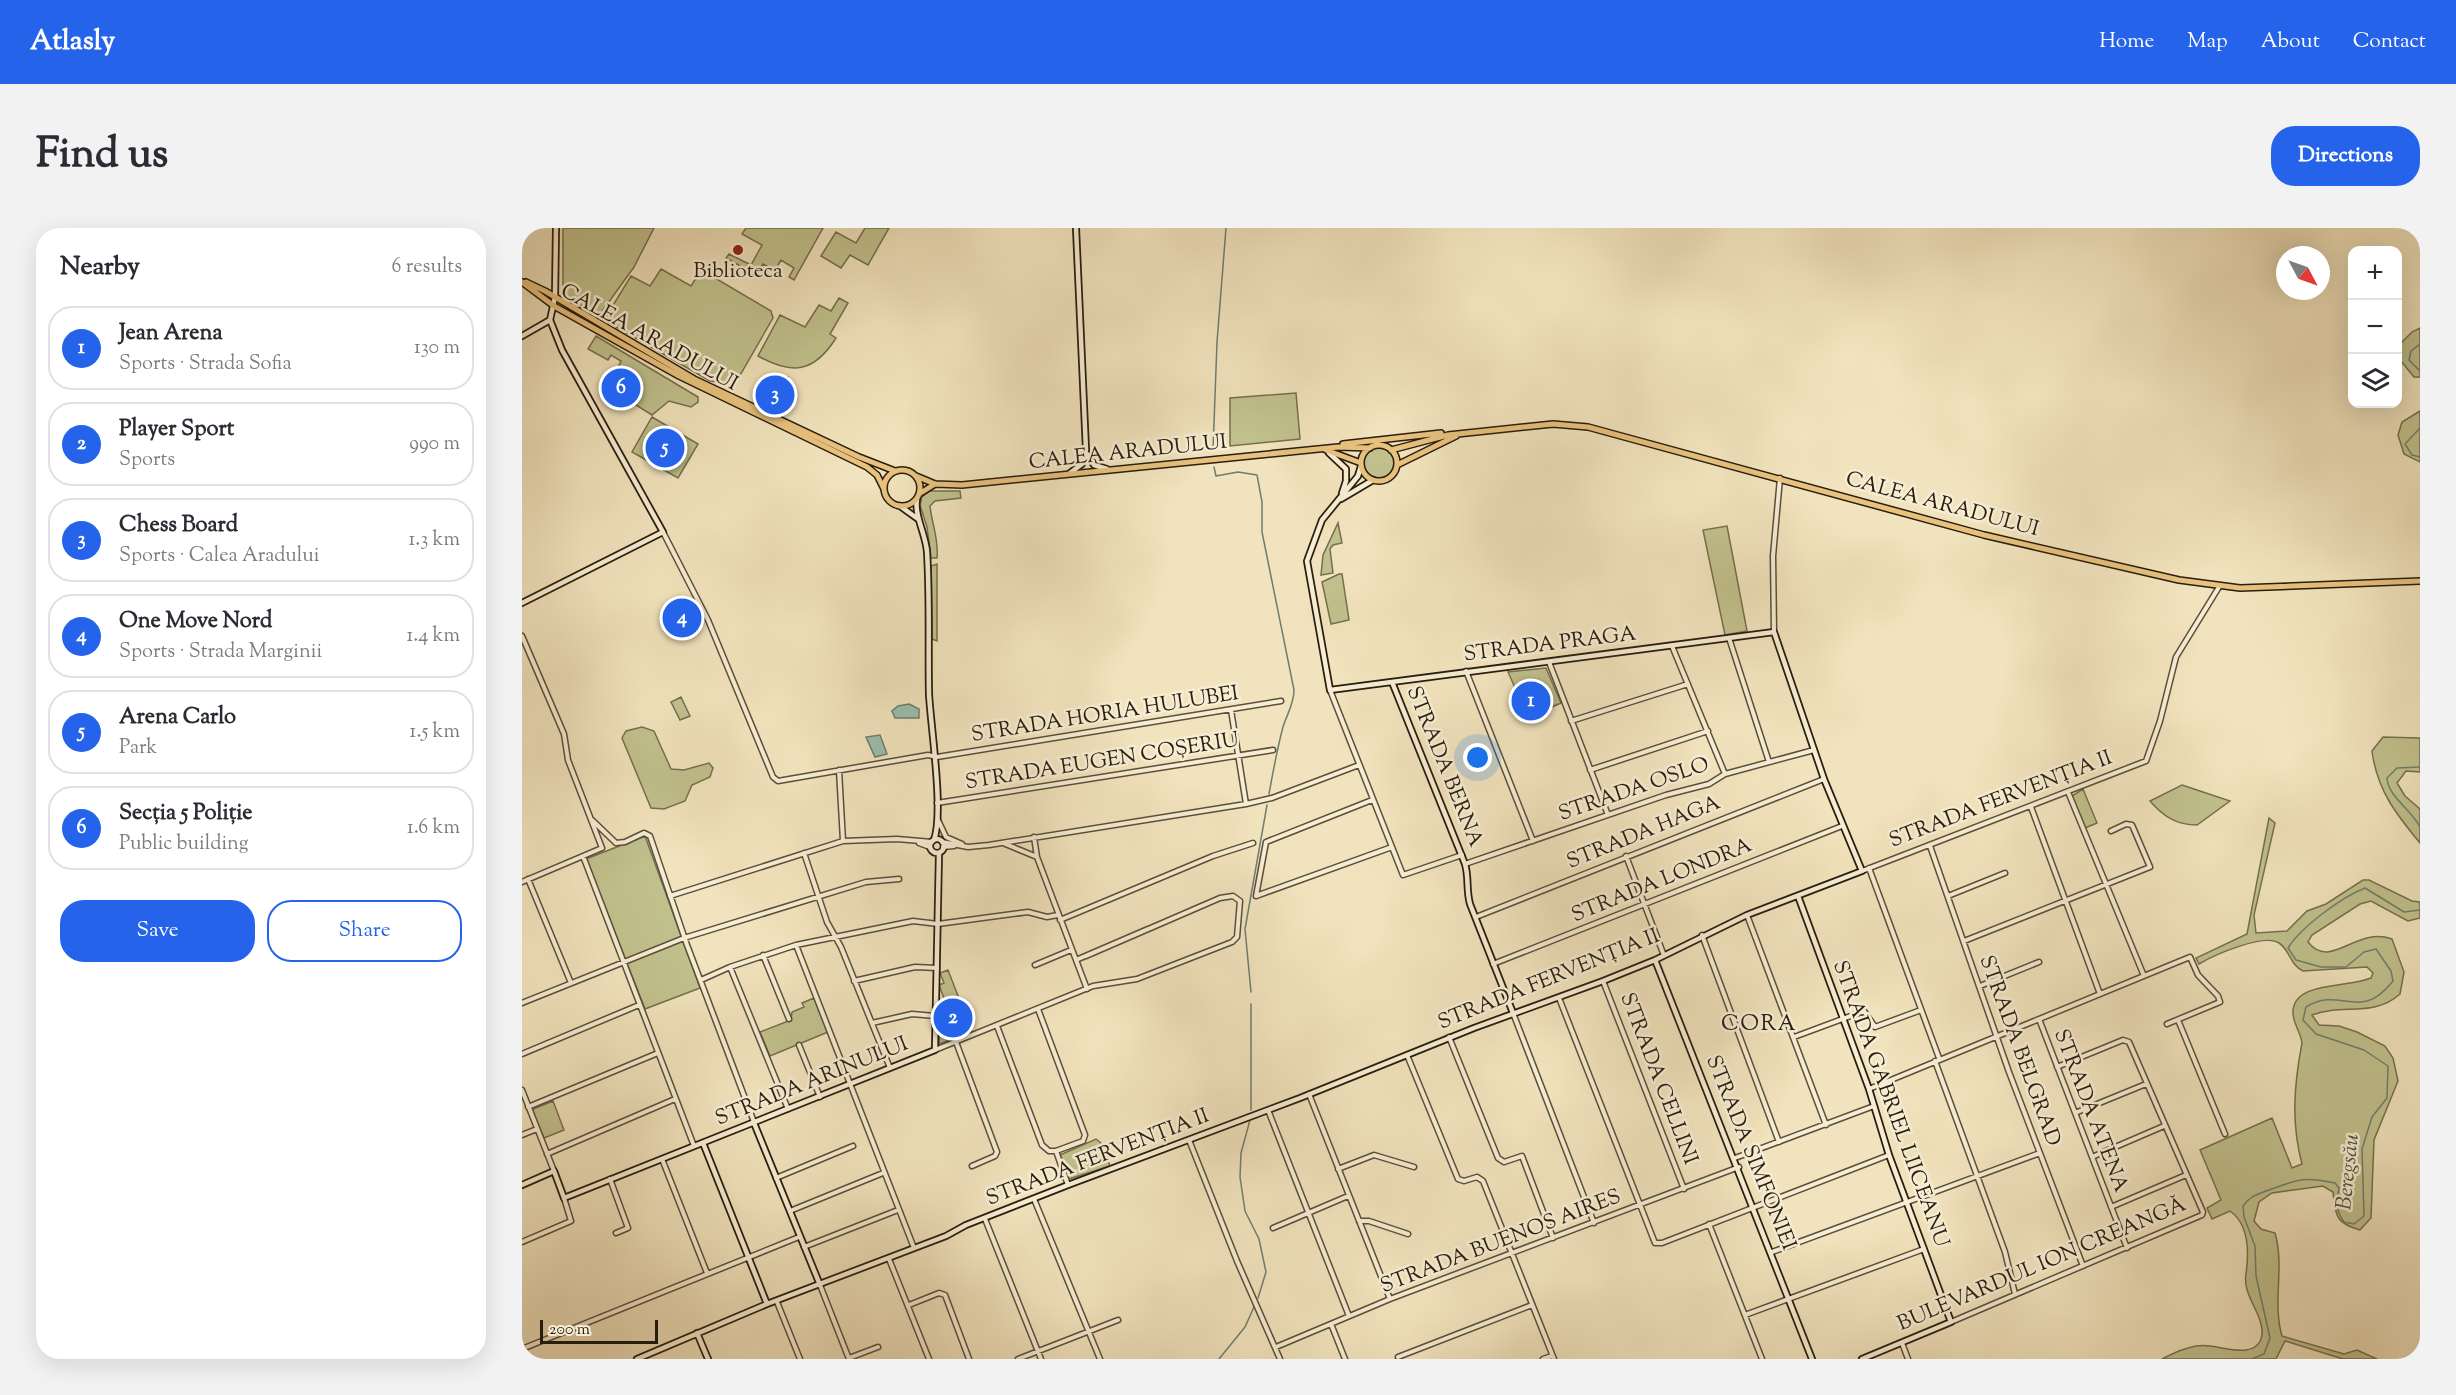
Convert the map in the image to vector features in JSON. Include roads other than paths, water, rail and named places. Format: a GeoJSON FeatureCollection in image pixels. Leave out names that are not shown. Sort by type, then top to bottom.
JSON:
{"type":"FeatureCollection","features":[{"type":"Feature","properties":{"kind":"main road","name":"CALEA ARADULUI"},"geometry":{"type":"LineString","coordinates":[[522,281],[555,297],[694,379],[860,458],[895,471]]}},
{"type":"Feature","properties":{"kind":"main road","name":"CALEA ARADULUI"},"geometry":{"type":"LineString","coordinates":[[522,281],[554,306],[679,376],[867,467],[880,478],[884,489]]}},
{"type":"Feature","properties":{"kind":"main road","name":"CALEA ARADULUI"},"geometry":{"type":"LineString","coordinates":[[1391,450],[1436,437],[1460,434],[1538,425],[1588,427],[1984,535],[2219,587],[2420,581]]}},
{"type":"Feature","properties":{"kind":"main road"},"geometry":{"type":"LineString","coordinates":[[1325,449],[1334,445],[1448,432],[1460,434]]}},
{"type":"Feature","properties":{"kind":"main road","name":"CALEA ARADULUI"},"geometry":{"type":"LineString","coordinates":[[1397,465],[1460,434]]}},
{"type":"Feature","properties":{"kind":"main road"},"geometry":{"type":"LineString","coordinates":[[1383,446],[1391,450],[1397,465],[1390,477],[1383,481],[1372,480],[1365,475],[1361,465],[1364,454],[1370,448],[1383,446]]}},
{"type":"Feature","properties":{"kind":"main road","name":"CALEA ARADULUI"},"geometry":{"type":"LineString","coordinates":[[916,476],[935,484],[962,485],[1325,449],[1370,448]]}},
{"type":"Feature","properties":{"kind":"main road","name":"CALEA ARADULUI"},"geometry":{"type":"LineString","coordinates":[[1325,449],[1361,465]]}},
{"type":"Feature","properties":{"kind":"main road"},"geometry":{"type":"LineString","coordinates":[[918,497],[920,485],[916,476],[906,470],[895,471],[886,478],[884,489],[891,502],[900,506],[906,506],[918,497],[935,484]]}},
{"type":"Feature","properties":{"kind":"street"},"geometry":{"type":"LineString","coordinates":[[522,603],[663,532],[562,350],[550,320],[555,297],[556,228]]}},
{"type":"Feature","properties":{"kind":"street"},"geometry":{"type":"LineString","coordinates":[[1065,476],[1083,464],[1086,450],[1076,228]]}},
{"type":"Feature","properties":{"kind":"street"},"geometry":{"type":"LineString","coordinates":[[522,336],[550,320]]}},
{"type":"Feature","properties":{"kind":"street"},"geometry":{"type":"LineString","coordinates":[[1325,449],[1341,462],[1347,474],[1338,500]]}},
{"type":"Feature","properties":{"kind":"street"},"geometry":{"type":"LineString","coordinates":[[1086,450],[1094,465],[1112,471]]}},
{"type":"Feature","properties":{"kind":"street"},"geometry":{"type":"LineString","coordinates":[[1361,465],[1358,476],[1316,531],[1307,561],[1330,690],[1404,876],[1462,855]]}},
{"type":"Feature","properties":{"kind":"street"},"geometry":{"type":"LineString","coordinates":[[1780,478],[1773,556],[1774,632],[1824,779],[1862,871]]}},
{"type":"Feature","properties":{"kind":"street"},"geometry":{"type":"LineString","coordinates":[[1338,500],[1372,480]]}},
{"type":"Feature","properties":{"kind":"street"},"geometry":{"type":"LineString","coordinates":[[918,497],[928,562],[933,756],[938,819],[941,831],[946,837],[968,847]]}},
{"type":"Feature","properties":{"kind":"street"},"geometry":{"type":"LineString","coordinates":[[900,506],[921,520]]}},
{"type":"Feature","properties":{"kind":"street","name":"STRADA HORIA HULUBEI"},"geometry":{"type":"LineString","coordinates":[[663,532],[708,620],[775,780],[1281,701]]}},
{"type":"Feature","properties":{"kind":"street","name":"STRADA FERVENȚIA II"},"geometry":{"type":"LineString","coordinates":[[637,1359],[767,1304],[889,1259],[1068,1185],[1268,1110],[1449,1037],[1603,981],[1655,960],[1663,953],[1747,915],[2140,765],[2150,757],[2176,657],[2219,587]]}},
{"type":"Feature","properties":{"kind":"street","name":"STRADA PRAGA"},"geometry":{"type":"LineString","coordinates":[[1330,690],[1774,632]]}},
{"type":"Feature","properties":{"kind":"street"},"geometry":{"type":"LineString","coordinates":[[522,636],[564,734],[568,760],[602,848],[522,882]]}},
{"type":"Feature","properties":{"kind":"street"},"geometry":{"type":"LineString","coordinates":[[1729,638],[1769,762]]}},
{"type":"Feature","properties":{"kind":"street"},"geometry":{"type":"LineString","coordinates":[[1672,646],[1725,774]]}},
{"type":"Feature","properties":{"kind":"street"},"geometry":{"type":"LineString","coordinates":[[1548,662],[1608,815]]}},
{"type":"Feature","properties":{"kind":"street"},"geometry":{"type":"LineString","coordinates":[[1466,671],[1533,841]]}},
{"type":"Feature","properties":{"kind":"street","name":"STRADA BERNA"},"geometry":{"type":"LineString","coordinates":[[1392,682],[1462,855],[1468,875],[1466,889],[1513,1013]]}},
{"type":"Feature","properties":{"kind":"street"},"geometry":{"type":"LineString","coordinates":[[1571,721],[1688,684]]}},
{"type":"Feature","properties":{"kind":"street"},"geometry":{"type":"LineString","coordinates":[[1231,710],[1246,804]]}},
{"type":"Feature","properties":{"kind":"street"},"geometry":{"type":"LineString","coordinates":[[1590,770],[1708,731]]}},
{"type":"Feature","properties":{"kind":"street","name":"STRADA EUGEN COȘERIU"},"geometry":{"type":"LineString","coordinates":[[937,803],[1273,750]]}},
{"type":"Feature","properties":{"kind":"street","name":"STRADA OSLO"},"geometry":{"type":"LineString","coordinates":[[1465,864],[1608,815],[1708,784],[1725,774],[1814,750]]}},
{"type":"Feature","properties":{"kind":"street"},"geometry":{"type":"LineString","coordinates":[[670,896],[843,841],[897,839],[968,847],[1002,843],[1246,804],[1272,798],[1359,765]]}},
{"type":"Feature","properties":{"kind":"street"},"geometry":{"type":"LineString","coordinates":[[839,770],[843,841]]}},
{"type":"Feature","properties":{"kind":"street","name":"STRADA HAGA"},"geometry":{"type":"LineString","coordinates":[[1476,917],[1824,779]]}},
{"type":"Feature","properties":{"kind":"street"},"geometry":{"type":"LineString","coordinates":[[2068,792],[2144,976]]}},
{"type":"Feature","properties":{"kind":"street"},"geometry":{"type":"LineString","coordinates":[[1372,800],[1265,843],[1256,896],[1392,847]]}},
{"type":"Feature","properties":{"kind":"street"},"geometry":{"type":"LineString","coordinates":[[2031,807],[2100,994]]}},
{"type":"Feature","properties":{"kind":"street"},"geometry":{"type":"LineString","coordinates":[[935,1050],[938,819]]}},
{"type":"Feature","properties":{"kind":"street"},"geometry":{"type":"LineString","coordinates":[[916,841],[932,836],[938,819]]}},
{"type":"Feature","properties":{"kind":"street"},"geometry":{"type":"LineString","coordinates":[[592,820],[619,843],[644,833],[649,834],[684,938],[754,1123],[849,1358],[878,1347]]}},
{"type":"Feature","properties":{"kind":"street"},"geometry":{"type":"LineString","coordinates":[[1964,941],[2150,867],[2132,825],[2126,824],[2111,831]]}},
{"type":"Feature","properties":{"kind":"street","name":"STRADA LONDRA"},"geometry":{"type":"LineString","coordinates":[[1494,964],[1842,826]]}},
{"type":"Feature","properties":{"kind":"street"},"geometry":{"type":"LineString","coordinates":[[1034,837],[1037,857],[1087,988]]}},
{"type":"Feature","properties":{"kind":"street"},"geometry":{"type":"LineString","coordinates":[[1002,843],[1037,857]]}},
{"type":"Feature","properties":{"kind":"street"},"geometry":{"type":"LineString","coordinates":[[702,981],[730,966],[796,945],[913,921],[938,924],[1028,912],[1059,918],[1213,856],[1253,843]]}},
{"type":"Feature","properties":{"kind":"street","name":"STRADA BELGRAD"},"geometry":{"type":"LineString","coordinates":[[1930,846],[1996,1036],[2083,1266]]}},
{"type":"Feature","properties":{"kind":"street"},"geometry":{"type":"LineString","coordinates":[[804,853],[818,897],[890,1068]]}},
{"type":"Feature","properties":{"kind":"street"},"geometry":{"type":"LineString","coordinates":[[583,856],[694,1146]]}},
{"type":"Feature","properties":{"kind":"street"},"geometry":{"type":"LineString","coordinates":[[1626,856],[1663,953]]}},
{"type":"Feature","properties":{"kind":"street"},"geometry":{"type":"LineString","coordinates":[[1869,868],[1921,1010],[1976,1176],[2005,1252],[2014,1294]]}},
{"type":"Feature","properties":{"kind":"street"},"geometry":{"type":"LineString","coordinates":[[1948,896],[2005,873]]}},
{"type":"Feature","properties":{"kind":"street"},"geometry":{"type":"LineString","coordinates":[[528,879],[571,983]]}},
{"type":"Feature","properties":{"kind":"street"},"geometry":{"type":"LineString","coordinates":[[522,1003],[684,938],[866,882],[899,879]]}},
{"type":"Feature","properties":{"kind":"street","name":"STRADA ARINULUI"},"geometry":{"type":"LineString","coordinates":[[564,1198],[1038,1010],[1087,988],[1103,983],[1137,979],[1235,941],[1239,899],[1233,896],[1223,899],[1076,960]]}},
{"type":"Feature","properties":{"kind":"street","name":"STRADA GABRIEL LIICEANU"},"geometry":{"type":"LineString","coordinates":[[1798,896],[1875,1106],[1889,1155],[1952,1322]]}},
{"type":"Feature","properties":{"kind":"street"},"geometry":{"type":"LineString","coordinates":[[1747,915],[1827,1125]]}},
{"type":"Feature","properties":{"kind":"street"},"geometry":{"type":"LineString","coordinates":[[1702,935],[1779,1142]]}},
{"type":"Feature","properties":{"kind":"street"},"geometry":{"type":"LineString","coordinates":[[796,945],[914,1248]]}},
{"type":"Feature","properties":{"kind":"street"},"geometry":{"type":"LineString","coordinates":[[1035,965],[1071,950]]}},
{"type":"Feature","properties":{"kind":"street"},"geometry":{"type":"LineString","coordinates":[[763,956],[789,1019]]}},
{"type":"Feature","properties":{"kind":"street"},"geometry":{"type":"LineString","coordinates":[[1869,1089],[1937,1059],[2190,957],[2198,975],[2218,996],[2220,1002],[2167,1024]]}},
{"type":"Feature","properties":{"kind":"street","name":"STRADA SIMFONIEI"},"geometry":{"type":"LineString","coordinates":[[1655,960],[1754,1206],[1812,1359]]}},
{"type":"Feature","properties":{"kind":"street"},"geometry":{"type":"LineString","coordinates":[[1980,986],[2039,962]]}},
{"type":"Feature","properties":{"kind":"street"},"geometry":{"type":"LineString","coordinates":[[730,966],[788,1109]]}},
{"type":"Feature","properties":{"kind":"street"},"geometry":{"type":"LineString","coordinates":[[854,981],[915,967],[937,968]]}},
{"type":"Feature","properties":{"kind":"street","name":"STRADA CELLINI"},"geometry":{"type":"LineString","coordinates":[[1603,981],[1684,1189]]}},
{"type":"Feature","properties":{"kind":"street"},"geometry":{"type":"LineString","coordinates":[[1559,998],[1655,1243],[1662,1243],[1889,1155]]}},
{"type":"Feature","properties":{"kind":"street"},"geometry":{"type":"LineString","coordinates":[[522,1054],[639,1005]]}},
{"type":"Feature","properties":{"kind":"street"},"geometry":{"type":"LineString","coordinates":[[997,1026],[1042,1145],[1049,1151],[1056,1151],[1083,1141],[1085,1135],[1038,1010]]}},
{"type":"Feature","properties":{"kind":"street"},"geometry":{"type":"LineString","coordinates":[[1794,1037],[1865,1011],[1875,1028],[1921,1010]]}},
{"type":"Feature","properties":{"kind":"street"},"geometry":{"type":"LineString","coordinates":[[1513,1013],[1594,1223]]}},
{"type":"Feature","properties":{"kind":"street"},"geometry":{"type":"LineString","coordinates":[[872,1023],[912,1014],[935,1016]]}},
{"type":"Feature","properties":{"kind":"street","name":"STRADA ATENA"},"geometry":{"type":"LineString","coordinates":[[2039,1019],[2127,1248]]}},
{"type":"Feature","properties":{"kind":"street"},"geometry":{"type":"LineString","coordinates":[[2178,1020],[2225,1134]]}},
{"type":"Feature","properties":{"kind":"street"},"geometry":{"type":"LineString","coordinates":[[1449,1037],[1498,1158],[1504,1162],[1522,1156],[1553,1238]]}},
{"type":"Feature","properties":{"kind":"street"},"geometry":{"type":"LineString","coordinates":[[2057,1067],[2125,1040],[2128,1042],[2186,1175],[2111,1207]]}},
{"type":"Feature","properties":{"kind":"street"},"geometry":{"type":"LineString","coordinates":[[956,1042],[998,1152],[996,1156],[972,1166]]}},
{"type":"Feature","properties":{"kind":"street"},"geometry":{"type":"LineString","coordinates":[[799,1045],[820,1097]]}},
{"type":"Feature","properties":{"kind":"street"},"geometry":{"type":"LineString","coordinates":[[528,1107],[658,1053]]}},
{"type":"Feature","properties":{"kind":"street"},"geometry":{"type":"LineString","coordinates":[[1407,1055],[1458,1179],[1464,1181],[1477,1177],[1483,1181],[1553,1357],[1544,1359]]}},
{"type":"Feature","properties":{"kind":"street"},"geometry":{"type":"LineString","coordinates":[[2075,1113],[2146,1084]]}},
{"type":"Feature","properties":{"kind":"street"},"geometry":{"type":"LineString","coordinates":[[522,1090],[572,1220],[522,1242]]}},
{"type":"Feature","properties":{"kind":"street"},"geometry":{"type":"LineString","coordinates":[[1309,1094],[1390,1299]]}},
{"type":"Feature","properties":{"kind":"street"},"geometry":{"type":"LineString","coordinates":[[547,1154],[675,1099]]}},
{"type":"Feature","properties":{"kind":"street"},"geometry":{"type":"LineString","coordinates":[[1735,1158],[1875,1106]]}},
{"type":"Feature","properties":{"kind":"street"},"geometry":{"type":"LineString","coordinates":[[1268,1110],[1349,1316]]}},
{"type":"Feature","properties":{"kind":"street"},"geometry":{"type":"LineString","coordinates":[[2092,1157],[2164,1126]]}},
{"type":"Feature","properties":{"kind":"street"},"geometry":{"type":"LineString","coordinates":[[522,1135],[537,1129]]}},
{"type":"Feature","properties":{"kind":"street"},"geometry":{"type":"LineString","coordinates":[[1189,1140],[1237,1261],[1280,1359]]}},
{"type":"Feature","properties":{"kind":"street"},"geometry":{"type":"LineString","coordinates":[[703,1143],[767,1304]]}},
{"type":"Feature","properties":{"kind":"street"},"geometry":{"type":"LineString","coordinates":[[776,1178],[854,1146]]}},
{"type":"Feature","properties":{"kind":"street"},"geometry":{"type":"LineString","coordinates":[[1056,1151],[1068,1185]]}},
{"type":"Feature","properties":{"kind":"street"},"geometry":{"type":"LineString","coordinates":[[1772,1252],[2040,1153]]}},
{"type":"Feature","properties":{"kind":"street"},"geometry":{"type":"LineString","coordinates":[[1338,1169],[1374,1155],[1414,1167]]}},
{"type":"Feature","properties":{"kind":"street"},"geometry":{"type":"LineString","coordinates":[[662,1159],[707,1273]]}},
{"type":"Feature","properties":{"kind":"street","name":"STRADA BUENOS AIRES"},"geometry":{"type":"LineString","coordinates":[[1276,1347],[1390,1299],[1738,1167]]}},
{"type":"Feature","properties":{"kind":"street"},"geometry":{"type":"LineString","coordinates":[[522,1185],[554,1171]]}},
{"type":"Feature","properties":{"kind":"street"},"geometry":{"type":"LineString","coordinates":[[789,1212],[883,1173]]}},
{"type":"Feature","properties":{"kind":"street","name":"BULEVARDUL ION CREANGĂ"},"geometry":{"type":"LineString","coordinates":[[1862,1359],[2202,1215],[2203,1212],[2186,1175]]}},
{"type":"Feature","properties":{"kind":"street"},"geometry":{"type":"LineString","coordinates":[[610,1179],[628,1228],[616,1233]]}},
{"type":"Feature","properties":{"kind":"street"},"geometry":{"type":"LineString","coordinates":[[1273,1228],[1348,1196]]}},
{"type":"Feature","properties":{"kind":"street"},"geometry":{"type":"LineString","coordinates":[[1034,1199],[1100,1359]]}},
{"type":"Feature","properties":{"kind":"street"},"geometry":{"type":"LineString","coordinates":[[804,1248],[898,1210]]}},
{"type":"Feature","properties":{"kind":"street"},"geometry":{"type":"LineString","coordinates":[[985,1219],[1041,1359]]}},
{"type":"Feature","properties":{"kind":"street"},"geometry":{"type":"LineString","coordinates":[[1359,1221],[1369,1221],[1408,1234]]}},
{"type":"Feature","properties":{"kind":"street"},"geometry":{"type":"LineString","coordinates":[[1709,1224],[1762,1359]]}},
{"type":"Feature","properties":{"kind":"street"},"geometry":{"type":"LineString","coordinates":[[522,1349],[799,1237]]}},
{"type":"Feature","properties":{"kind":"street"},"geometry":{"type":"LineString","coordinates":[[1745,1315],[1924,1249]]}},
{"type":"Feature","properties":{"kind":"street"},"geometry":{"type":"LineString","coordinates":[[889,1259],[929,1359]]}},
{"type":"Feature","properties":{"kind":"street"},"geometry":{"type":"LineString","coordinates":[[909,1305],[943,1294],[969,1359]]}},
{"type":"Feature","properties":{"kind":"street"},"geometry":{"type":"LineString","coordinates":[[777,1302],[800,1359]]}},
{"type":"Feature","properties":{"kind":"street"},"geometry":{"type":"LineString","coordinates":[[1398,1357],[1532,1305]]}},
{"type":"Feature","properties":{"kind":"street"},"geometry":{"type":"LineString","coordinates":[[1018,1359],[1118,1320]]}},
{"type":"Feature","properties":{"kind":"street"},"geometry":{"type":"LineString","coordinates":[[1331,1324],[1345,1359]]}},
{"type":"Feature","properties":{"kind":"street"},"geometry":{"type":"LineString","coordinates":[[697,1333],[708,1359]]}},
{"type":"Feature","properties":{"kind":"street"},"geometry":{"type":"LineString","coordinates":[[1902,1342],[1908,1359]]}},
{"type":"Feature","properties":{"kind":"waterway"},"geometry":{"type":"LineString","coordinates":[[1213,450],[1217,342],[1226,228]]}},
{"type":"Feature","properties":{"kind":"waterway","name":"Beregsău"},"geometry":{"type":"LineString","coordinates":[[2420,344],[2411,351],[2409,360],[2420,371]]}},
{"type":"Feature","properties":{"kind":"waterway","name":"Beregsău"},"geometry":{"type":"LineString","coordinates":[[2420,428],[2405,444],[2412,455],[2420,457]]}},
{"type":"Feature","properties":{"kind":"waterway"},"geometry":{"type":"LineString","coordinates":[[1214,467],[1216,476],[1238,472],[1257,475],[1262,502],[1262,532],[1294,690],[1292,704],[1281,735],[1269,794]]}},
{"type":"Feature","properties":{"kind":"waterway","name":"Beregsău"},"geometry":{"type":"LineString","coordinates":[[2420,767],[2397,768],[2387,778],[2391,791],[2420,827]]}},
{"type":"Feature","properties":{"kind":"waterway"},"geometry":{"type":"LineString","coordinates":[[1251,992],[1245,929],[1267,805]]}},
{"type":"Feature","properties":{"kind":"waterway","name":"Beregsău"},"geometry":{"type":"LineString","coordinates":[[2252,1359],[2264,1354],[2270,1338],[2256,1276],[2255,1246],[2244,1217],[2243,1206],[2256,1195],[2293,1182],[2323,1181],[2335,1183],[2339,1188],[2337,1202],[2339,1214],[2344,1222],[2354,1224],[2364,1216],[2362,1149],[2372,1117],[2387,1098],[2388,1066],[2364,1050],[2316,1034],[2303,1020],[2306,1007],[2319,1001],[2360,1002],[2381,994],[2393,981],[2391,971],[2376,949],[2364,952],[2346,967],[2321,967],[2296,960],[2288,948],[2302,931],[2323,914],[2345,898],[2365,888],[2404,912],[2420,910]]}},
{"type":"Feature","properties":{"kind":"waterway"},"geometry":{"type":"LineString","coordinates":[[1251,1004],[1251,1110]]}},
{"type":"Feature","properties":{"kind":"waterway"},"geometry":{"type":"LineString","coordinates":[[1250,1120],[1241,1153],[1240,1177],[1245,1211],[1259,1239],[1266,1272],[1258,1298]]}},
{"type":"Feature","properties":{"kind":"waterway"},"geometry":{"type":"LineString","coordinates":[[1219,1359],[1245,1327],[1254,1307]]}},
{"type":"Feature","properties":{"kind":"place","name":"Biblioteca"},"geometry":{"type":"Point","coordinates":[738,250]}},
{"type":"Feature","properties":{"kind":"place","name":"Secția 5 Poliție"},"geometry":{"type":"Point","coordinates":[621,388]}},
{"type":"Feature","properties":{"kind":"place","name":"Chess Board"},"geometry":{"type":"Point","coordinates":[775,395]}},
{"type":"Feature","properties":{"kind":"place","name":"Arena Carlo"},"geometry":{"type":"Point","coordinates":[665,448]}},
{"type":"Feature","properties":{"kind":"place","name":"One Move Nord"},"geometry":{"type":"Point","coordinates":[682,618]}},
{"type":"Feature","properties":{"kind":"place","name":"Jean Arena"},"geometry":{"type":"Point","coordinates":[1531,701]}},
{"type":"Feature","properties":{"kind":"place","name":"Player Sport"},"geometry":{"type":"Point","coordinates":[953,1018]}},
{"type":"Feature","properties":{"kind":"district","name":"CORA"},"geometry":{"type":"Point","coordinates":[1759,1025]}}]}
